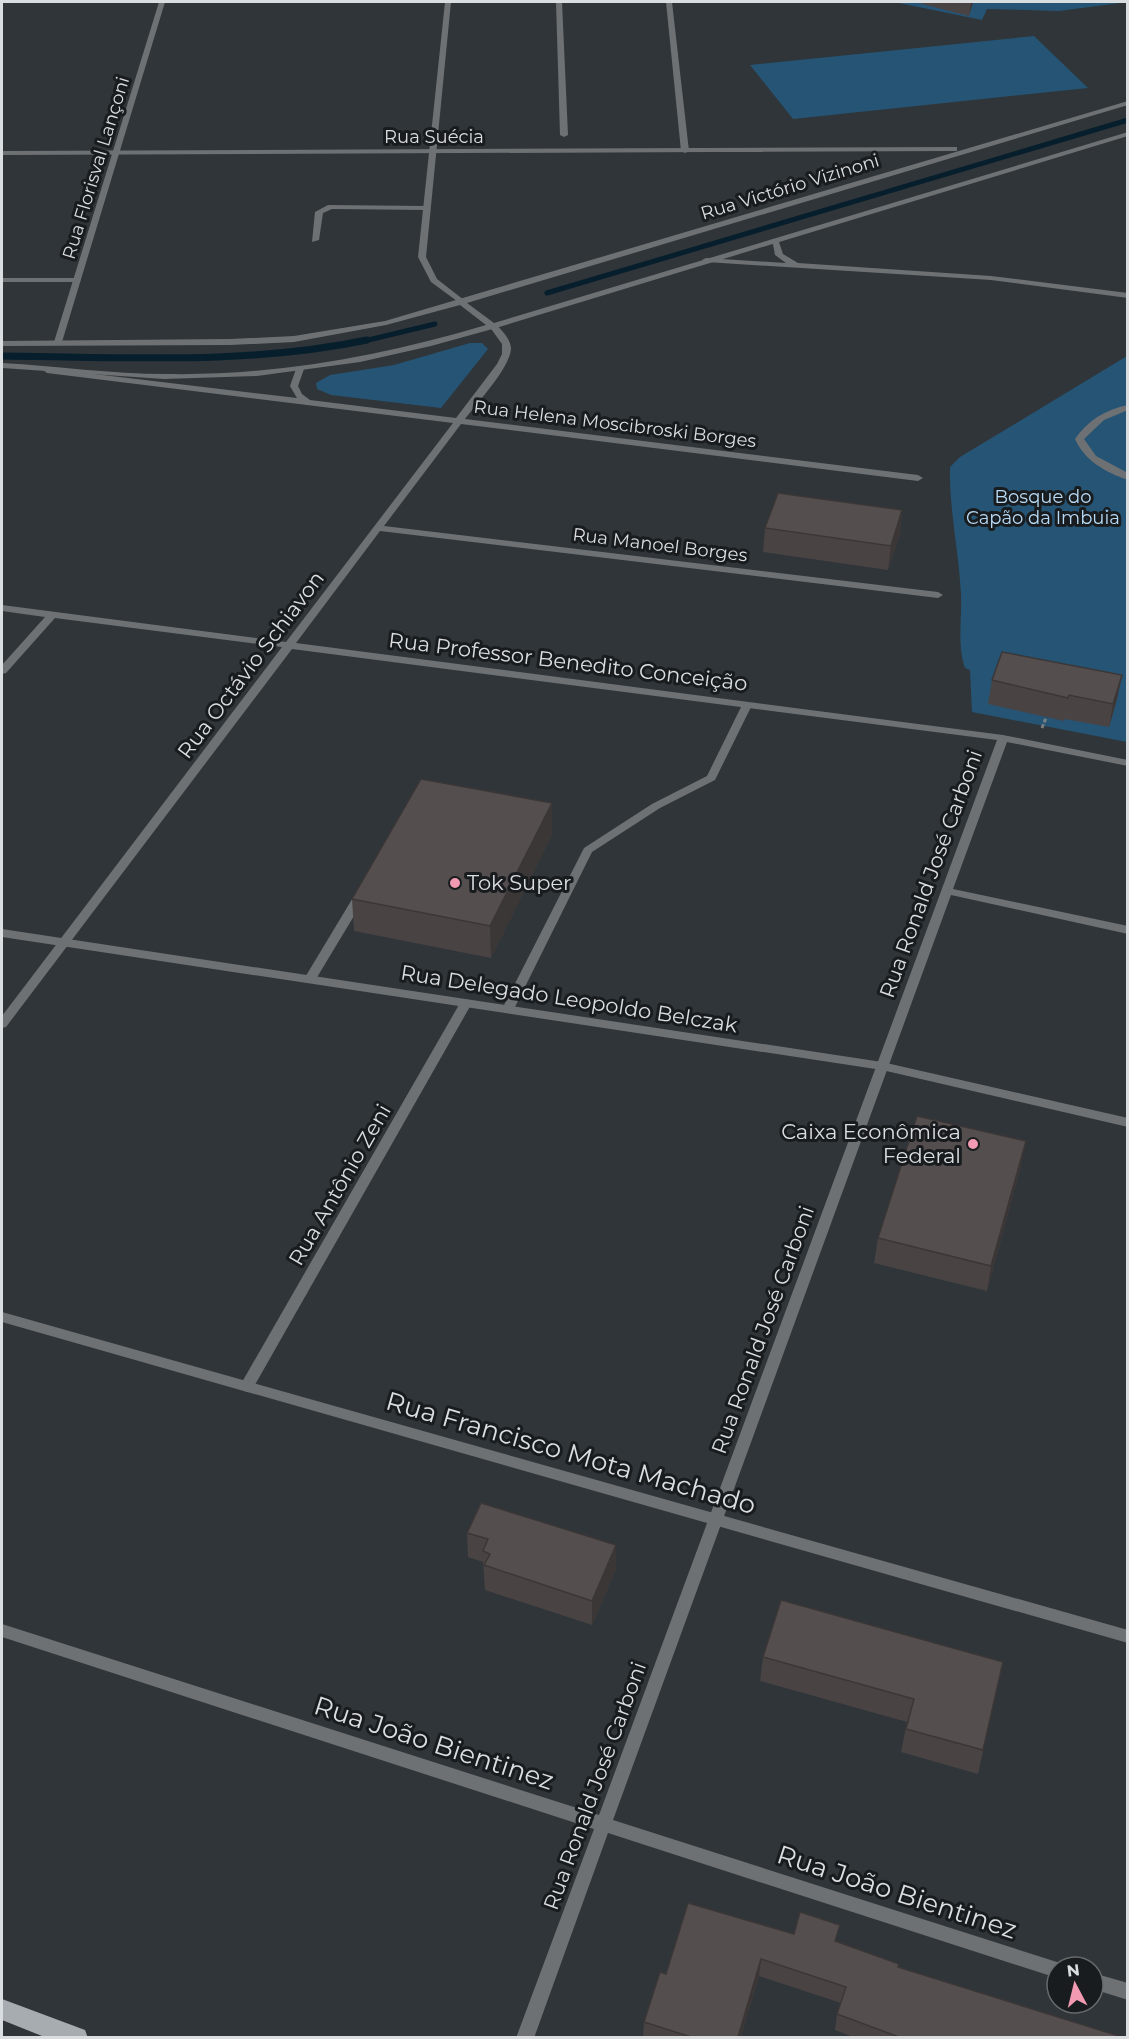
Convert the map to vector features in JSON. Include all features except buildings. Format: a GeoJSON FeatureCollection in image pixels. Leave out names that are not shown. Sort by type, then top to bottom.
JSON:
{"type":"FeatureCollection","features":[{"type":"Feature","properties":{"kind":"main road"},"geometry":{"type":"LineString","coordinates":[[2,2010],[77,2037]]}},
{"type":"Feature","properties":{"kind":"street","name":"Rua Florisval Lançoni"},"geometry":{"type":"LineString","coordinates":[[58,342],[162,2]]}},
{"type":"Feature","properties":{"kind":"street"},"geometry":{"type":"LineString","coordinates":[[448,2],[422,248],[424,264],[434,280],[493,326]]}},
{"type":"Feature","properties":{"kind":"street"},"geometry":{"type":"LineString","coordinates":[[559,2],[564,135]]}},
{"type":"Feature","properties":{"kind":"street"},"geometry":{"type":"LineString","coordinates":[[669,2],[685,151]]}},
{"type":"Feature","properties":{"kind":"street","name":"Rua Victório Vizinoni"},"geometry":{"type":"LineString","coordinates":[[2,343],[294,339],[386,323],[461,302],[899,163],[972,148],[1128,103]]}},
{"type":"Feature","properties":{"kind":"street"},"geometry":{"type":"LineString","coordinates":[[2,366],[187,377],[300,369],[398,352],[493,326],[1128,134]]}},
{"type":"Feature","properties":{"kind":"street"},"geometry":{"type":"LineString","coordinates":[[1114,138],[1128,140]]}},
{"type":"Feature","properties":{"kind":"street","name":"Rua Suécia"},"geometry":{"type":"LineString","coordinates":[[2,153],[972,148]]}},
{"type":"Feature","properties":{"kind":"street","name":"Rua Suécia"},"geometry":{"type":"LineString","coordinates":[[867,150],[899,163]]}},
{"type":"Feature","properties":{"kind":"street"},"geometry":{"type":"LineString","coordinates":[[315,240],[320,212],[331,207],[426,208]]}},
{"type":"Feature","properties":{"kind":"street"},"geometry":{"type":"LineString","coordinates":[[775,241],[779,255],[802,268]]}},
{"type":"Feature","properties":{"kind":"street"},"geometry":{"type":"LineString","coordinates":[[706,260],[802,268],[991,278],[1128,296]]}},
{"type":"Feature","properties":{"kind":"street"},"geometry":{"type":"LineString","coordinates":[[2,280],[77,280]]}},
{"type":"Feature","properties":{"kind":"street","name":"Rua Octávio Schiavon"},"geometry":{"type":"LineString","coordinates":[[2,1023],[506,357],[508,348],[506,340],[493,326]]}},
{"type":"Feature","properties":{"kind":"street","name":"Rua Helena Moscibroski Borges"},"geometry":{"type":"LineString","coordinates":[[28,368],[918,478]]}},
{"type":"Feature","properties":{"kind":"street"},"geometry":{"type":"LineString","coordinates":[[300,369],[294,386],[298,395],[308,403]]}},
{"type":"Feature","properties":{"kind":"street"},"geometry":{"type":"LineString","coordinates":[[1128,407],[1112,411],[1087,428],[1079,439],[1083,451],[1092,459],[1128,477]]}},
{"type":"Feature","properties":{"kind":"street","name":"Rua Manoel Borges"},"geometry":{"type":"LineString","coordinates":[[378,528],[938,595]]}},
{"type":"Feature","properties":{"kind":"street","name":"Rua Professor Benedito Conceição"},"geometry":{"type":"LineString","coordinates":[[2,608],[1003,738],[1128,763]]}},
{"type":"Feature","properties":{"kind":"street"},"geometry":{"type":"LineString","coordinates":[[2,671],[53,614]]}},
{"type":"Feature","properties":{"kind":"street"},"geometry":{"type":"LineString","coordinates":[[508,1009],[588,850],[656,806],[711,778],[747,705]]}},
{"type":"Feature","properties":{"kind":"street","name":"Rua Ronald José Carboni"},"geometry":{"type":"LineString","coordinates":[[525,2037],[1003,738]]}},
{"type":"Feature","properties":{"kind":"street"},"geometry":{"type":"LineString","coordinates":[[310,979],[363,890]]}},
{"type":"Feature","properties":{"kind":"street"},"geometry":{"type":"LineString","coordinates":[[947,891],[1128,930]]}},
{"type":"Feature","properties":{"kind":"street","name":"Rua Delegado Leopoldo Belczak"},"geometry":{"type":"LineString","coordinates":[[2,933],[882,1066],[1128,1123]]}},
{"type":"Feature","properties":{"kind":"street","name":"Rua Antônio Zeni"},"geometry":{"type":"LineString","coordinates":[[247,1386],[466,1003]]}},
{"type":"Feature","properties":{"kind":"street","name":"Rua Francisco Mota Machado"},"geometry":{"type":"LineString","coordinates":[[2,1317],[1128,1637]]}},
{"type":"Feature","properties":{"kind":"street","name":"Rua João Bientinez"},"geometry":{"type":"LineString","coordinates":[[2,1632],[1045,1966]]}},
{"type":"Feature","properties":{"kind":"street"},"geometry":{"type":"LineString","coordinates":[[1105,1985],[1128,1992]]}},
{"type":"Feature","properties":{"kind":"path"},"geometry":{"type":"LineString","coordinates":[[1042,729],[1046,718]]}},
{"type":"Feature","properties":{"kind":"green space"},"geometry":{"type":"Polygon","coordinates":[[[894,2],[1128,2],[1059,11],[987,9],[982,20],[894,2]]]}},
{"type":"Feature","properties":{"kind":"green space"},"geometry":{"type":"Polygon","coordinates":[[[1034,36],[1088,88],[793,119],[750,65],[1034,36]]]}},
{"type":"Feature","properties":{"kind":"green space"},"geometry":{"type":"Polygon","coordinates":[[[470,343],[482,343],[488,349],[441,408],[331,395],[317,389],[316,383],[330,375],[394,365],[470,343]]]}},
{"type":"Feature","properties":{"kind":"green space","name":"Bosque do Capão da Imbuia"},"geometry":{"type":"Polygon","coordinates":[[[1127,356],[1127,742],[972,712],[970,670],[965,668],[961,650],[961,595],[950,467],[960,457],[1127,356]]]}},
{"type":"Feature","properties":{"kind":"waterway"},"geometry":{"type":"LineString","coordinates":[[547,293],[1128,120]]}},
{"type":"Feature","properties":{"kind":"waterway"},"geometry":{"type":"LineString","coordinates":[[360,342],[435,324]]}},
{"type":"Feature","properties":{"kind":"waterway"},"geometry":{"type":"LineString","coordinates":[[2,356],[139,358],[231,356],[322,348],[367,340]]}},
{"type":"Feature","properties":{"kind":"place","name":"Tok Super"},"geometry":{"type":"Point","coordinates":[455,883]}},
{"type":"Feature","properties":{"kind":"place","name":"Caixa Econômica Federal"},"geometry":{"type":"Point","coordinates":[973,1144]}}]}
